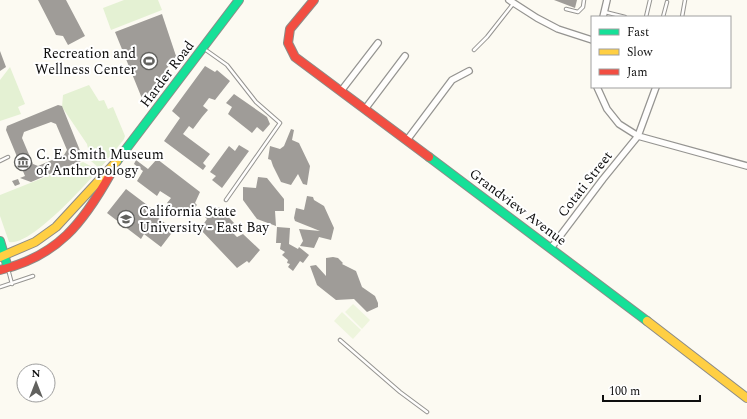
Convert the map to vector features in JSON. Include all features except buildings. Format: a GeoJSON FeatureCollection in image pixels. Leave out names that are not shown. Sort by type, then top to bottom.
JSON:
{"type":"FeatureCollection","features":[{"type":"Feature","properties":{"kind":"street","name":"Harder Road"},"geometry":{"type":"LineString","coordinates":[[2,257],[35,242],[56,227],[116,163],[239,0]]}},
{"type":"Feature","properties":{"kind":"street","name":"Grandview Avenue"},"geometry":{"type":"LineString","coordinates":[[314,0],[290,29],[288,43],[295,57],[551,248],[747,398]]}},
{"type":"Feature","properties":{"kind":"street"},"geometry":{"type":"LineString","coordinates":[[604,14],[607,0]]}},
{"type":"Feature","properties":{"kind":"street"},"geometry":{"type":"LineString","coordinates":[[511,2],[558,29],[591,40]]}},
{"type":"Feature","properties":{"kind":"street"},"geometry":{"type":"LineString","coordinates":[[341,92],[378,44]]}},
{"type":"Feature","properties":{"kind":"street"},"geometry":{"type":"LineString","coordinates":[[365,110],[405,56]]}},
{"type":"Feature","properties":{"kind":"street"},"geometry":{"type":"LineString","coordinates":[[407,140],[452,80],[469,71]]}},
{"type":"Feature","properties":{"kind":"street"},"geometry":{"type":"LineString","coordinates":[[597,88],[607,109],[619,124],[638,136],[747,166]]}},
{"type":"Feature","properties":{"kind":"street","name":"Cotati Street"},"geometry":{"type":"LineString","coordinates":[[551,248],[603,179],[638,136],[656,88]]}},
{"type":"Feature","properties":{"kind":"street","name":"Harder Road"},"geometry":{"type":"LineString","coordinates":[[4,269],[31,261],[53,249],[87,212],[116,163]]}},
{"type":"Feature","properties":{"kind":"street"},"geometry":{"type":"LineString","coordinates":[[0,241],[4,269]]}},
{"type":"Feature","properties":{"kind":"lane"},"geometry":{"type":"LineString","coordinates":[[566,9],[578,12],[583,7],[584,0]]}},
{"type":"Feature","properties":{"kind":"lane"},"geometry":{"type":"LineString","coordinates":[[646,16],[650,0]]}},
{"type":"Feature","properties":{"kind":"lane"},"geometry":{"type":"LineString","coordinates":[[682,16],[685,0]]}},
{"type":"Feature","properties":{"kind":"lane"},"geometry":{"type":"LineString","coordinates":[[474,50],[487,37],[511,2]]}},
{"type":"Feature","properties":{"kind":"lane"},"geometry":{"type":"LineString","coordinates":[[663,16],[667,2]]}},
{"type":"Feature","properties":{"kind":"lane"},"geometry":{"type":"LineString","coordinates":[[604,14],[618,16]]}},
{"type":"Feature","properties":{"kind":"lane"},"geometry":{"type":"LineString","coordinates":[[203,48],[227,65],[256,102],[280,123],[226,200]]}},
{"type":"Feature","properties":{"kind":"lane"},"geometry":{"type":"LineString","coordinates":[[0,161],[8,157]]}},
{"type":"Feature","properties":{"kind":"lane"},"geometry":{"type":"LineString","coordinates":[[4,269],[12,284]]}},
{"type":"Feature","properties":{"kind":"lane"},"geometry":{"type":"LineString","coordinates":[[0,288],[33,276]]}},
{"type":"Feature","properties":{"kind":"lane"},"geometry":{"type":"LineString","coordinates":[[340,340],[400,392],[427,412]]}},
{"type":"Feature","properties":{"kind":"green space"},"geometry":{"type":"Polygon","coordinates":[[[124,0],[158,0],[162,10],[111,30],[103,8],[124,0]]]}},
{"type":"Feature","properties":{"kind":"green space"},"geometry":{"type":"Polygon","coordinates":[[[10,67],[25,104],[18,107],[21,114],[0,121],[0,80],[10,67]]]}},
{"type":"Feature","properties":{"kind":"green space"},"geometry":{"type":"Polygon","coordinates":[[[89,85],[99,101],[104,100],[108,109],[113,107],[125,136],[124,139],[88,182],[53,217],[36,231],[21,240],[9,242],[0,216],[0,195],[83,162],[98,170],[99,168],[91,161],[87,144],[62,107],[63,95],[89,85]]]}},
{"type":"Feature","properties":{"kind":"green space"},"geometry":{"type":"Polygon","coordinates":[[[353,304],[370,320],[362,329],[345,312],[353,304]]]}},
{"type":"Feature","properties":{"kind":"green space"},"geometry":{"type":"Polygon","coordinates":[[[342,312],[361,330],[353,339],[334,321],[342,312]]]}},
{"type":"Feature","properties":{"kind":"traffic: fast"},"geometry":{"type":"LineString","coordinates":[[117,161],[239,0]]}},
{"type":"Feature","properties":{"kind":"traffic: fast"},"geometry":{"type":"LineString","coordinates":[[429,157],[647,321]]}},
{"type":"Feature","properties":{"kind":"traffic: fast"},"geometry":{"type":"LineString","coordinates":[[0,241],[8,268]]}},
{"type":"Feature","properties":{"kind":"traffic: slow"},"geometry":{"type":"LineString","coordinates":[[0,257],[35,242],[56,227],[117,161]]}},
{"type":"Feature","properties":{"kind":"traffic: slow"},"geometry":{"type":"LineString","coordinates":[[647,321],[747,398]]}},
{"type":"Feature","properties":{"kind":"traffic: jam"},"geometry":{"type":"LineString","coordinates":[[314,0],[290,29],[288,43],[295,57],[429,157]]}},
{"type":"Feature","properties":{"kind":"traffic: jam"},"geometry":{"type":"LineString","coordinates":[[0,270],[20,264],[38,256],[67,235],[90,207],[111,173]]}},
{"type":"Feature","properties":{"kind":"place","name":"Recreation and Wellness Center"},"geometry":{"type":"Point","coordinates":[149,61]}},
{"type":"Feature","properties":{"kind":"place","name":"C. E. Smith Museum of Anthropology"},"geometry":{"type":"Point","coordinates":[23,162]}},
{"type":"Feature","properties":{"kind":"place","name":"California State University - East Bay"},"geometry":{"type":"Point","coordinates":[126,219]}}]}
